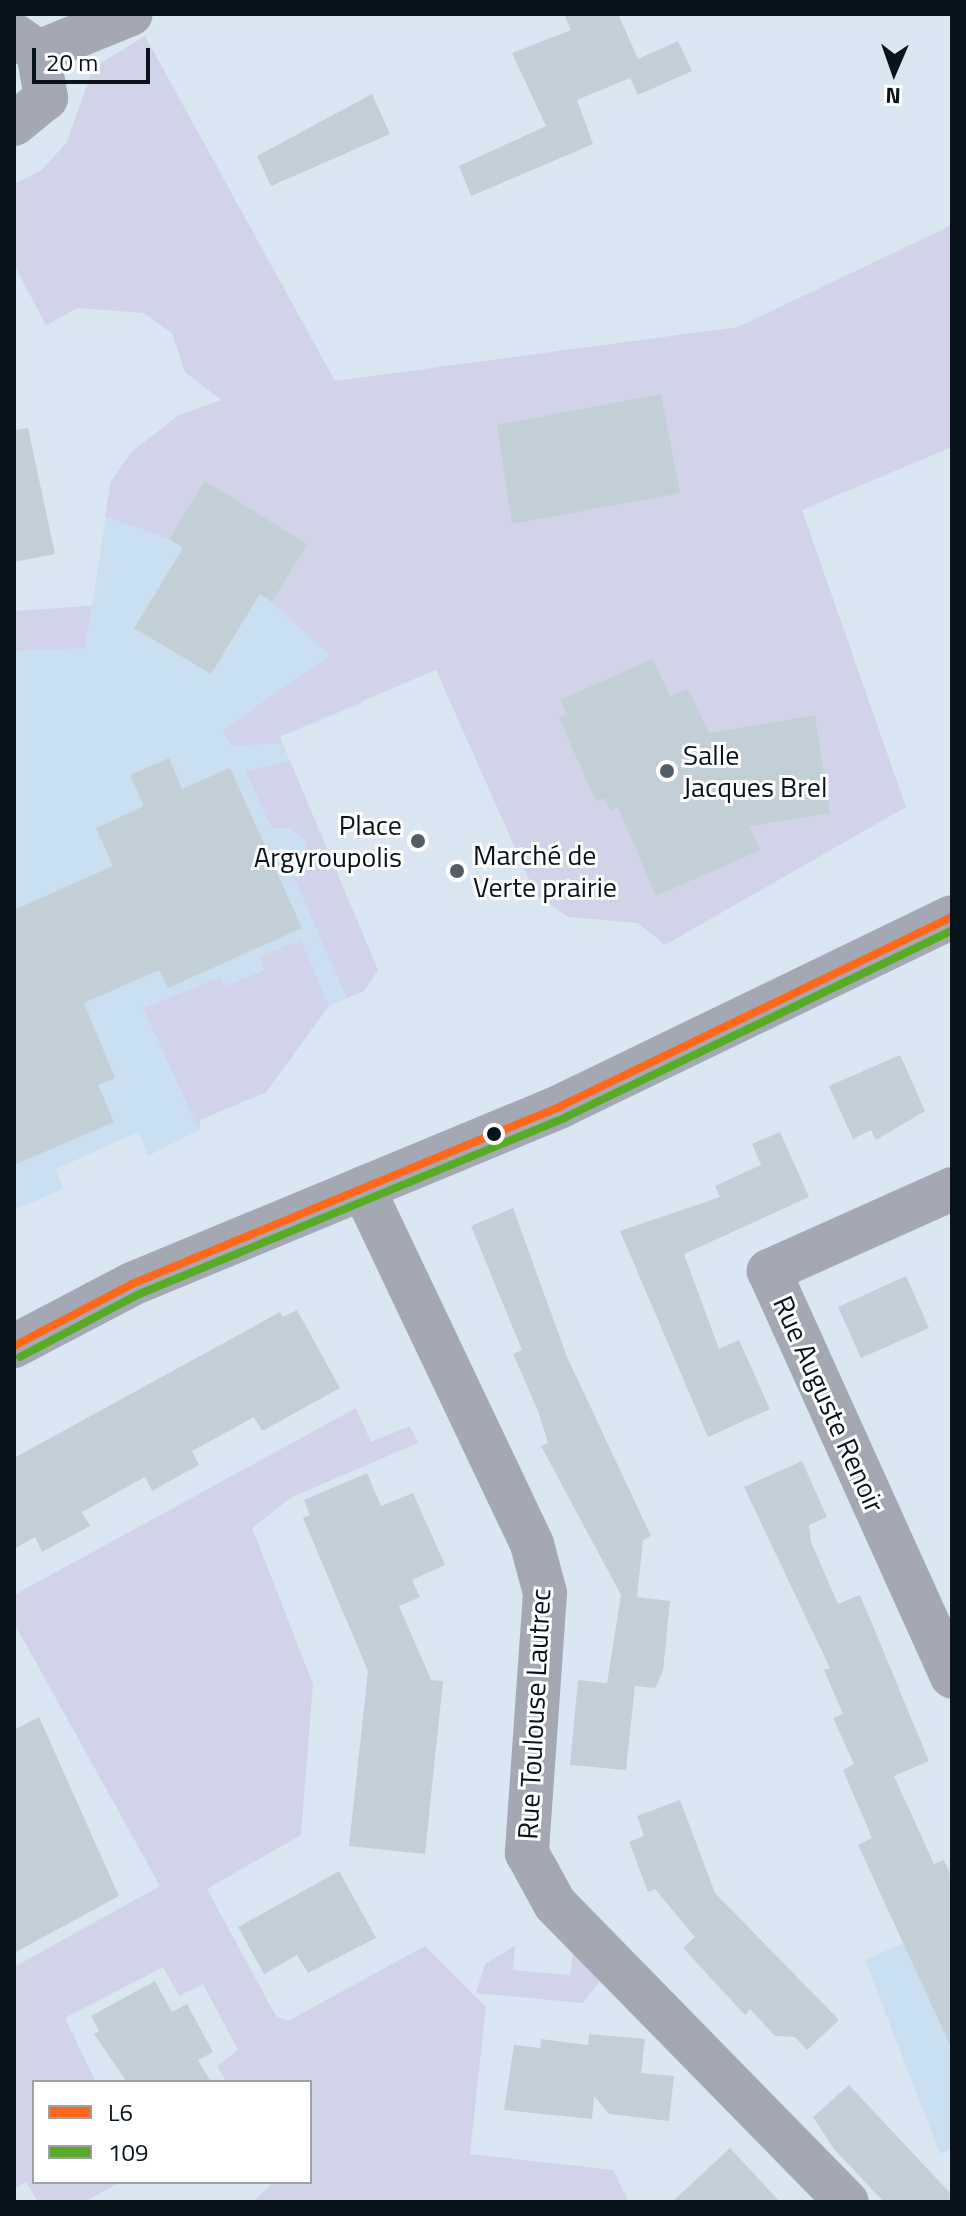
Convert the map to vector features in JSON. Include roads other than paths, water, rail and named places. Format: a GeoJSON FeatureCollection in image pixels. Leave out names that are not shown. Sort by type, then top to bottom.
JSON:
{"type":"FeatureCollection","features":[{"type":"Feature","properties":{"kind":"street"},"geometry":{"type":"LineString","coordinates":[[14,124],[46,98],[26,43],[131,14]]}},
{"type":"Feature","properties":{"kind":"street"},"geometry":{"type":"LineString","coordinates":[[14,1346],[132,1284],[561,1106],[952,917]]}},
{"type":"Feature","properties":{"kind":"street","name":"Rue Toulouse Lautrec"},"geometry":{"type":"LineString","coordinates":[[363,1188],[532,1544],[545,1593],[527,1853],[555,1904],[847,2202]]}},
{"type":"Feature","properties":{"kind":"street","name":"Rue Auguste Renoir"},"geometry":{"type":"LineString","coordinates":[[952,1189],[769,1271],[952,1677]]}},
{"type":"Feature","properties":{"kind":"place","name":"Salle Jacques Brel"},"geometry":{"type":"Point","coordinates":[667,771]}},
{"type":"Feature","properties":{"kind":"place","name":"Place Argyroupolis"},"geometry":{"type":"Point","coordinates":[418,841]}},
{"type":"Feature","properties":{"kind":"place","name":"Marché de Verte prairie"},"geometry":{"type":"Point","coordinates":[457,871]}}]}
